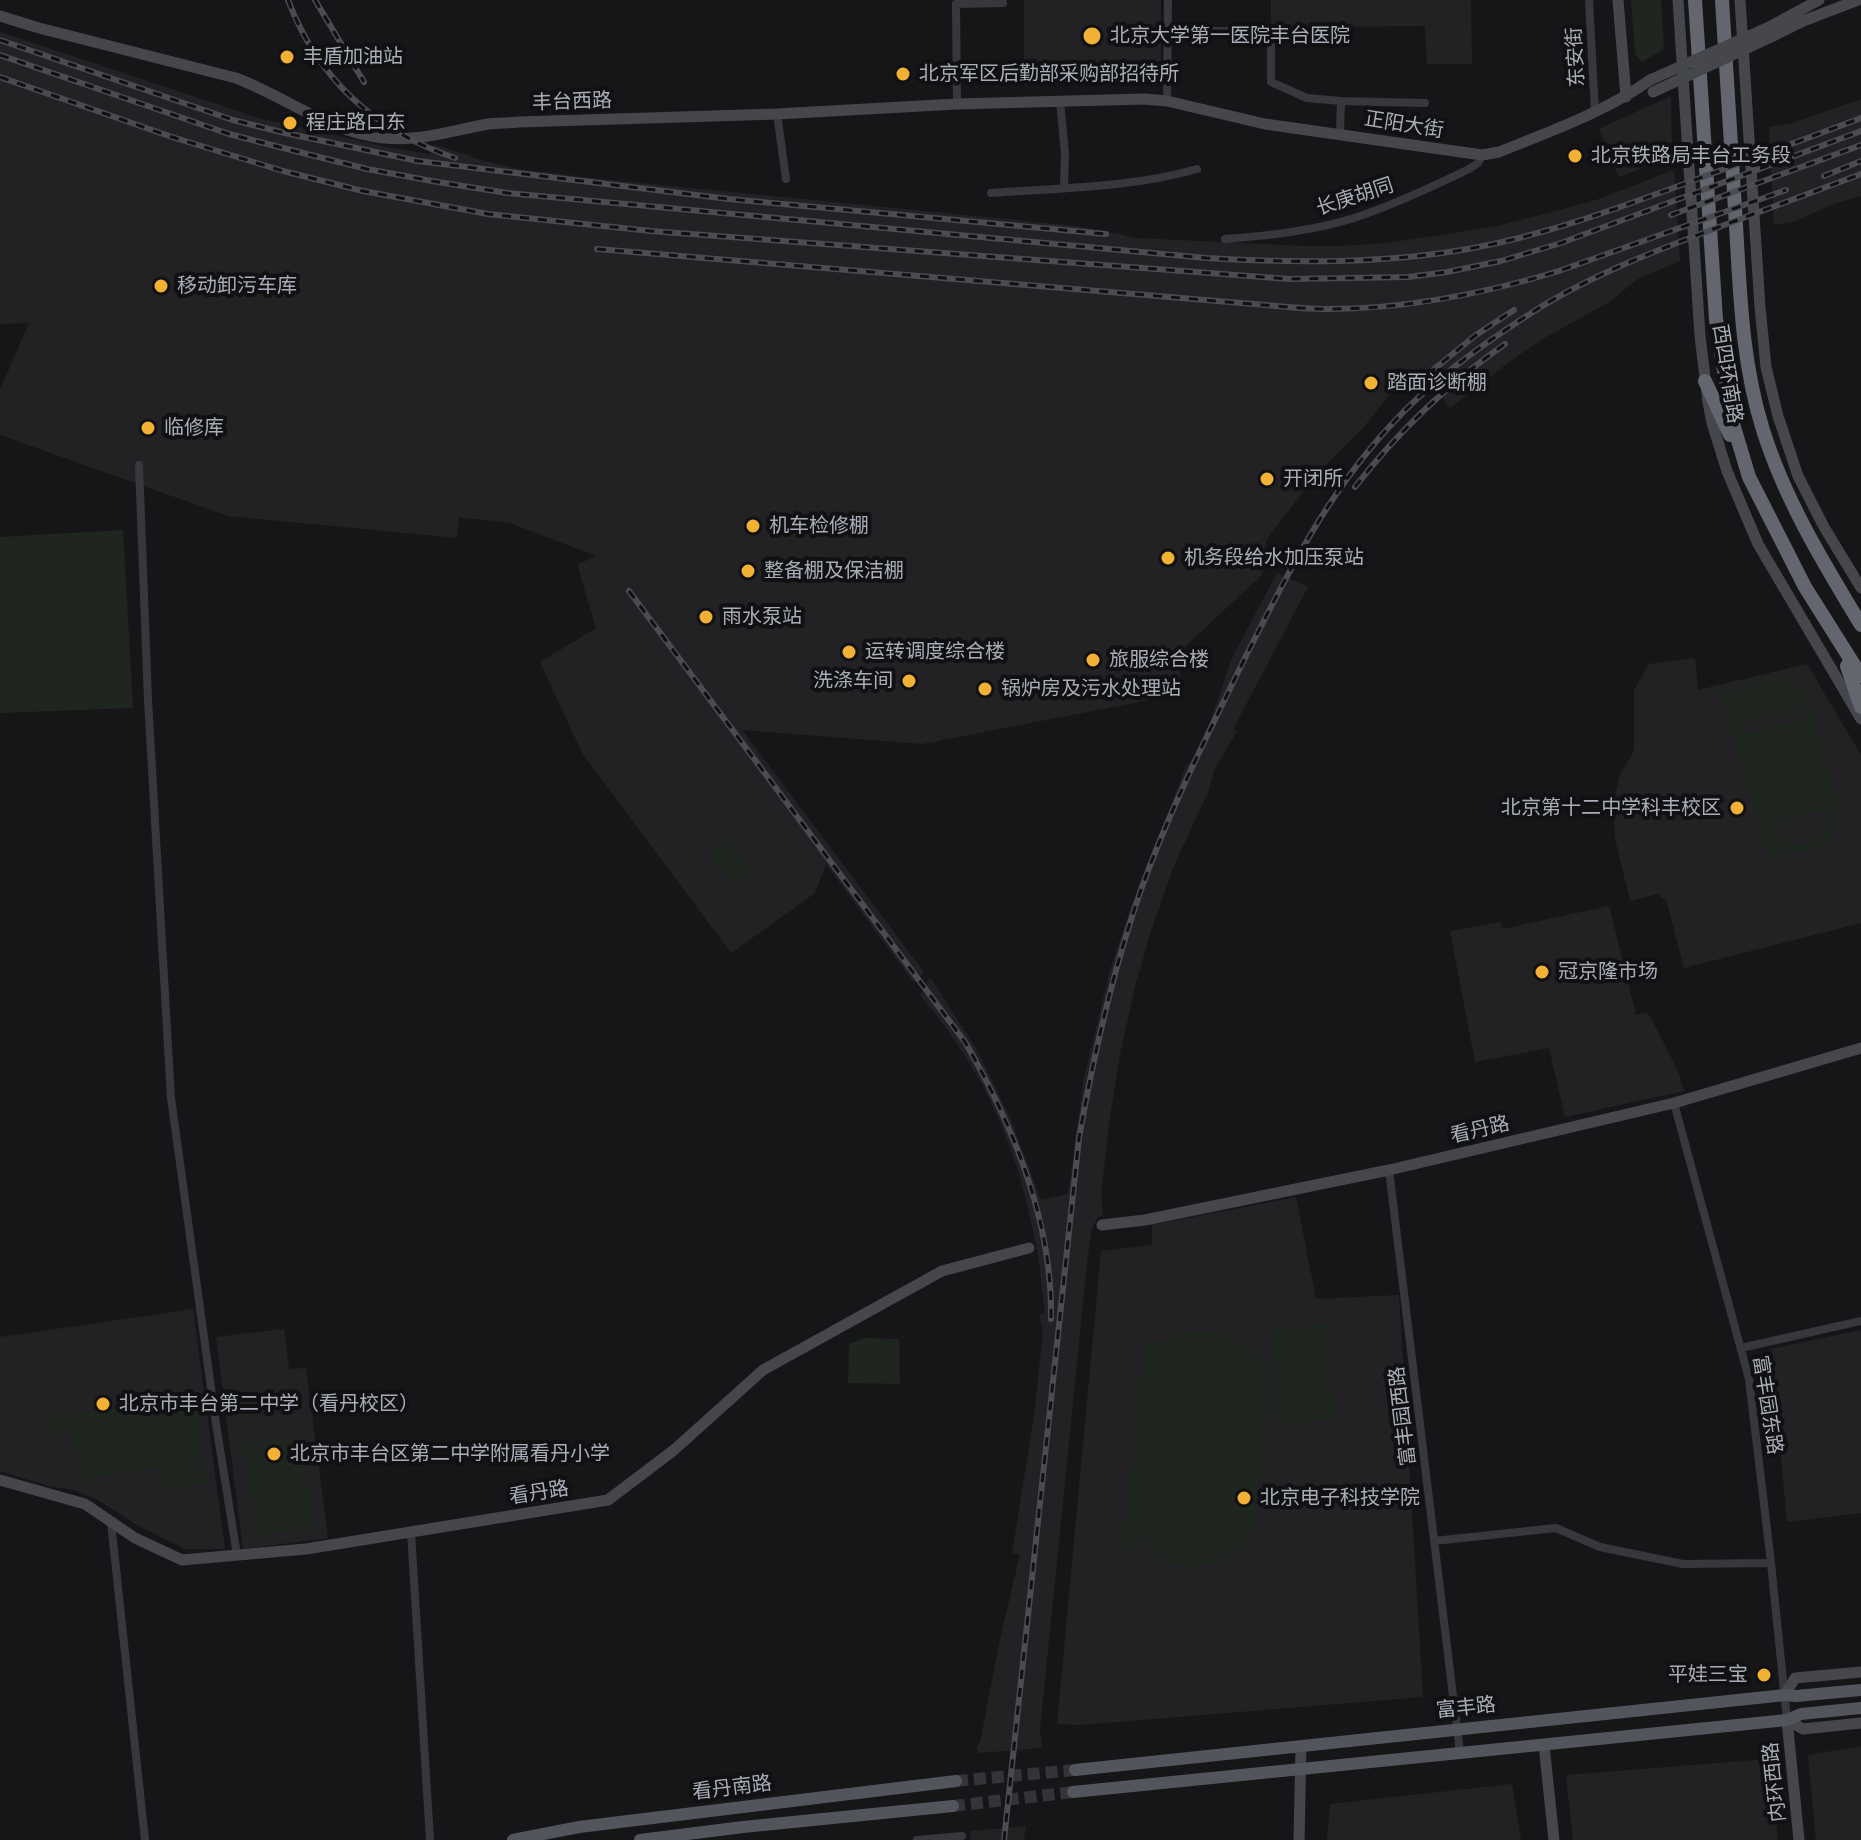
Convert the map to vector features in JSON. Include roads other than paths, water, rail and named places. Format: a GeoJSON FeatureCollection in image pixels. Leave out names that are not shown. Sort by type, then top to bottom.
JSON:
{"type":"FeatureCollection","features":[{"type":"Feature","properties":{"kind":"highway","name":"西四环南路"},"geometry":{"type":"LineString","coordinates":[[1695,0],[1716,319],[1734,427],[1749,477],[1805,587],[1861,676]]}},
{"type":"Feature","properties":{"kind":"highway","name":"西四环南路"},"geometry":{"type":"LineString","coordinates":[[1722,0],[1741,319],[1749,379],[1784,488],[1809,539],[1861,625]]}},
{"type":"Feature","properties":{"kind":"highway"},"geometry":{"type":"LineString","coordinates":[[1705,381],[1749,477]]}},
{"type":"Feature","properties":{"kind":"highway"},"geometry":{"type":"LineString","coordinates":[[1840,643],[1861,707]]}},
{"type":"Feature","properties":{"kind":"main road","name":"富丰路"},"geometry":{"type":"LineString","coordinates":[[1075,1770],[1785,1695],[1861,1690]]}},
{"type":"Feature","properties":{"kind":"main road"},"geometry":{"type":"LineString","coordinates":[[1073,1792],[1787,1720],[1801,1714],[1861,1708]]}},
{"type":"Feature","properties":{"kind":"main road","name":"看丹南路"},"geometry":{"type":"LineString","coordinates":[[513,1840],[594,1825],[956,1781]]}},
{"type":"Feature","properties":{"kind":"main road","name":"看丹南路"},"geometry":{"type":"LineString","coordinates":[[640,1840],[953,1806]]}},
{"type":"Feature","properties":{"kind":"street"},"geometry":{"type":"LineString","coordinates":[[1167,101],[1168,0]]}},
{"type":"Feature","properties":{"kind":"street","name":"东安街"},"geometry":{"type":"LineString","coordinates":[[1589,0],[1595,112]]}},
{"type":"Feature","properties":{"kind":"street"},"geometry":{"type":"LineString","coordinates":[[1618,0],[1626,97]]}},
{"type":"Feature","properties":{"kind":"street","name":"西四环南路"},"geometry":{"type":"LineString","coordinates":[[1678,0],[1700,336],[1712,423],[1727,471],[1758,544],[1861,719]]}},
{"type":"Feature","properties":{"kind":"street","name":"西四环南路"},"geometry":{"type":"LineString","coordinates":[[1740,0],[1766,367],[1798,476],[1861,588]]}},
{"type":"Feature","properties":{"kind":"street","name":"正阳大街"},"geometry":{"type":"LineString","coordinates":[[1167,101],[1265,124],[1482,155],[1499,152],[1595,112],[1771,32],[1819,0]]}},
{"type":"Feature","properties":{"kind":"street","name":"正阳大街"},"geometry":{"type":"LineString","coordinates":[[1803,10],[1858,0]]}},
{"type":"Feature","properties":{"kind":"street"},"geometry":{"type":"LineString","coordinates":[[957,104],[956,4],[1003,3]]}},
{"type":"Feature","properties":{"kind":"street","name":"丰台西路"},"geometry":{"type":"LineString","coordinates":[[0,16],[236,78],[256,85],[312,116],[384,138],[406,138],[519,122],[777,114],[957,104],[1167,101]]}},
{"type":"Feature","properties":{"kind":"street"},"geometry":{"type":"LineString","coordinates":[[1168,30],[1271,32],[1271,82],[1307,98],[1425,103]]}},
{"type":"Feature","properties":{"kind":"street"},"geometry":{"type":"LineString","coordinates":[[1060,101],[1065,154],[1064,187]]}},
{"type":"Feature","properties":{"kind":"street"},"geometry":{"type":"LineString","coordinates":[[1340,134],[1341,101]]}},
{"type":"Feature","properties":{"kind":"street"},"geometry":{"type":"LineString","coordinates":[[777,114],[786,179]]}},
{"type":"Feature","properties":{"kind":"street","name":"长庚胡同"},"geometry":{"type":"LineString","coordinates":[[1225,239],[1271,236],[1352,218],[1410,197],[1469,169],[1478,163],[1482,155]]}},
{"type":"Feature","properties":{"kind":"street"},"geometry":{"type":"LineString","coordinates":[[991,193],[1171,176],[1197,169]]}},
{"type":"Feature","properties":{"kind":"street"},"geometry":{"type":"LineString","coordinates":[[139,465],[148,700],[171,1098],[237,1555]]}},
{"type":"Feature","properties":{"kind":"street","name":"看丹路"},"geometry":{"type":"LineString","coordinates":[[1102,1225],[1145,1220],[1389,1170],[1674,1103],[1861,1048]]}},
{"type":"Feature","properties":{"kind":"street","name":"富丰园东路"},"geometry":{"type":"LineString","coordinates":[[1674,1103],[1749,1379],[1787,1720]]}},
{"type":"Feature","properties":{"kind":"street","name":"富丰园西路"},"geometry":{"type":"LineString","coordinates":[[1389,1170],[1460,1753]]}},
{"type":"Feature","properties":{"kind":"street","name":"看丹路"},"geometry":{"type":"LineString","coordinates":[[0,1480],[85,1504],[135,1538],[182,1560],[306,1549],[608,1500],[674,1450],[763,1370],[942,1271],[1029,1248]]}},
{"type":"Feature","properties":{"kind":"street"},"geometry":{"type":"LineString","coordinates":[[1741,1348],[1861,1321]]}},
{"type":"Feature","properties":{"kind":"street"},"geometry":{"type":"LineString","coordinates":[[111,1522],[145,1840]]}},
{"type":"Feature","properties":{"kind":"street"},"geometry":{"type":"LineString","coordinates":[[1434,1541],[1556,1528],[1600,1547],[1683,1564],[1771,1563]]}},
{"type":"Feature","properties":{"kind":"street"},"geometry":{"type":"LineString","coordinates":[[411,1532],[430,1840]]}},
{"type":"Feature","properties":{"kind":"street"},"geometry":{"type":"LineString","coordinates":[[1785,1695],[1795,1678],[1861,1672]]}},
{"type":"Feature","properties":{"kind":"street"},"geometry":{"type":"LineString","coordinates":[[1787,1720],[1803,1729],[1861,1723]]}},
{"type":"Feature","properties":{"kind":"street","name":"内环西路"},"geometry":{"type":"LineString","coordinates":[[1787,1720],[1799,1840]]}},
{"type":"Feature","properties":{"kind":"street"},"geometry":{"type":"LineString","coordinates":[[1544,1745],[1554,1840]]}},
{"type":"Feature","properties":{"kind":"street"},"geometry":{"type":"LineString","coordinates":[[1299,1840],[1301,1746]]}},
{"type":"Feature","properties":{"kind":"street"},"geometry":{"type":"LineString","coordinates":[[917,1840],[962,1836]]}},
{"type":"Feature","properties":{"kind":"tunnel"},"geometry":{"type":"LineString","coordinates":[[956,1781],[1075,1770]]}},
{"type":"Feature","properties":{"kind":"tunnel"},"geometry":{"type":"LineString","coordinates":[[953,1806],[1073,1792]]}},
{"type":"Feature","properties":{"kind":"railway"},"geometry":{"type":"LineString","coordinates":[[288,0],[316,54],[333,78],[353,98],[399,133],[455,158]]}},
{"type":"Feature","properties":{"kind":"railway"},"geometry":{"type":"LineString","coordinates":[[315,0],[364,82]]}},
{"type":"Feature","properties":{"kind":"railway"},"geometry":{"type":"LineString","coordinates":[[0,40],[233,120],[418,161],[729,199],[1106,234]]}},
{"type":"Feature","properties":{"kind":"railway"},"geometry":{"type":"LineString","coordinates":[[0,55],[229,134],[367,169],[432,181],[507,193],[1206,258],[1272,261],[1337,261],[1436,254],[1523,237],[1631,203],[1861,118]]}},
{"type":"Feature","properties":{"kind":"railway"},"geometry":{"type":"LineString","coordinates":[[0,77],[172,137],[283,171],[363,191],[488,214],[651,231],[1289,279],[1408,277],[1501,261],[1561,243],[1861,131]]}},
{"type":"Feature","properties":{"kind":"railway"},"geometry":{"type":"LineString","coordinates":[[1671,215],[1861,145]]}},
{"type":"Feature","properties":{"kind":"railway"},"geometry":{"type":"LineString","coordinates":[[1824,176],[1861,161]]}},
{"type":"Feature","properties":{"kind":"railway"},"geometry":{"type":"LineString","coordinates":[[1004,1840],[1079,1138],[1098,1043],[1122,949],[1153,858],[1203,745],[1275,599],[1326,509],[1367,453],[1421,395],[1471,354],[1547,303],[1615,268],[1861,174]]}},
{"type":"Feature","properties":{"kind":"railway"},"geometry":{"type":"LineString","coordinates":[[597,249],[1290,307],[1357,308],[1444,299],[1530,279],[1786,190]]}},
{"type":"Feature","properties":{"kind":"railway"},"geometry":{"type":"LineString","coordinates":[[1428,374],[1476,335],[1514,310]]}},
{"type":"Feature","properties":{"kind":"railway"},"geometry":{"type":"LineString","coordinates":[[1355,487],[1388,447],[1425,410],[1505,344]]}},
{"type":"Feature","properties":{"kind":"railway"},"geometry":{"type":"LineString","coordinates":[[629,591],[965,1042],[999,1107],[1027,1175],[1045,1246],[1051,1319]]}},
{"type":"Feature","properties":{"kind":"place","name":"北京大学第一医院丰台医院"},"geometry":{"type":"Point","coordinates":[1092,36]}},
{"type":"Feature","properties":{"kind":"place","name":"丰盾加油站"},"geometry":{"type":"Point","coordinates":[287,57]}},
{"type":"Feature","properties":{"kind":"place","name":"北京军区后勤部采购部招待所"},"geometry":{"type":"Point","coordinates":[903,74]}},
{"type":"Feature","properties":{"kind":"place","name":"程庄路口东"},"geometry":{"type":"Point","coordinates":[290,123]}},
{"type":"Feature","properties":{"kind":"place","name":"北京铁路局丰台工务段"},"geometry":{"type":"Point","coordinates":[1575,156]}},
{"type":"Feature","properties":{"kind":"place","name":"移动卸污车库"},"geometry":{"type":"Point","coordinates":[161,286]}},
{"type":"Feature","properties":{"kind":"place","name":"踏面诊断棚"},"geometry":{"type":"Point","coordinates":[1371,383]}},
{"type":"Feature","properties":{"kind":"place","name":"临修库"},"geometry":{"type":"Point","coordinates":[148,428]}},
{"type":"Feature","properties":{"kind":"place","name":"开闭所"},"geometry":{"type":"Point","coordinates":[1267,479]}},
{"type":"Feature","properties":{"kind":"place","name":"机车检修棚"},"geometry":{"type":"Point","coordinates":[753,526]}},
{"type":"Feature","properties":{"kind":"place","name":"机务段给水加压泵站"},"geometry":{"type":"Point","coordinates":[1168,558]}},
{"type":"Feature","properties":{"kind":"place","name":"整备棚及保洁棚"},"geometry":{"type":"Point","coordinates":[748,571]}},
{"type":"Feature","properties":{"kind":"place","name":"雨水泵站"},"geometry":{"type":"Point","coordinates":[706,617]}},
{"type":"Feature","properties":{"kind":"place","name":"运转调度综合楼"},"geometry":{"type":"Point","coordinates":[849,652]}},
{"type":"Feature","properties":{"kind":"place","name":"旅服综合楼"},"geometry":{"type":"Point","coordinates":[1093,660]}},
{"type":"Feature","properties":{"kind":"place","name":"洗涤车间"},"geometry":{"type":"Point","coordinates":[909,681]}},
{"type":"Feature","properties":{"kind":"place","name":"锅炉房及污水处理站"},"geometry":{"type":"Point","coordinates":[985,689]}},
{"type":"Feature","properties":{"kind":"place","name":"北京第十二中学科丰校区"},"geometry":{"type":"Point","coordinates":[1737,808]}},
{"type":"Feature","properties":{"kind":"place","name":"冠京隆市场"},"geometry":{"type":"Point","coordinates":[1542,972]}},
{"type":"Feature","properties":{"kind":"place","name":"北京市丰台第二中学（看丹校区）"},"geometry":{"type":"Point","coordinates":[103,1404]}},
{"type":"Feature","properties":{"kind":"place","name":"北京市丰台区第二中学附属看丹小学"},"geometry":{"type":"Point","coordinates":[274,1454]}},
{"type":"Feature","properties":{"kind":"place","name":"北京电子科技学院"},"geometry":{"type":"Point","coordinates":[1244,1498]}},
{"type":"Feature","properties":{"kind":"place","name":"平娃三宝"},"geometry":{"type":"Point","coordinates":[1764,1675]}}]}
